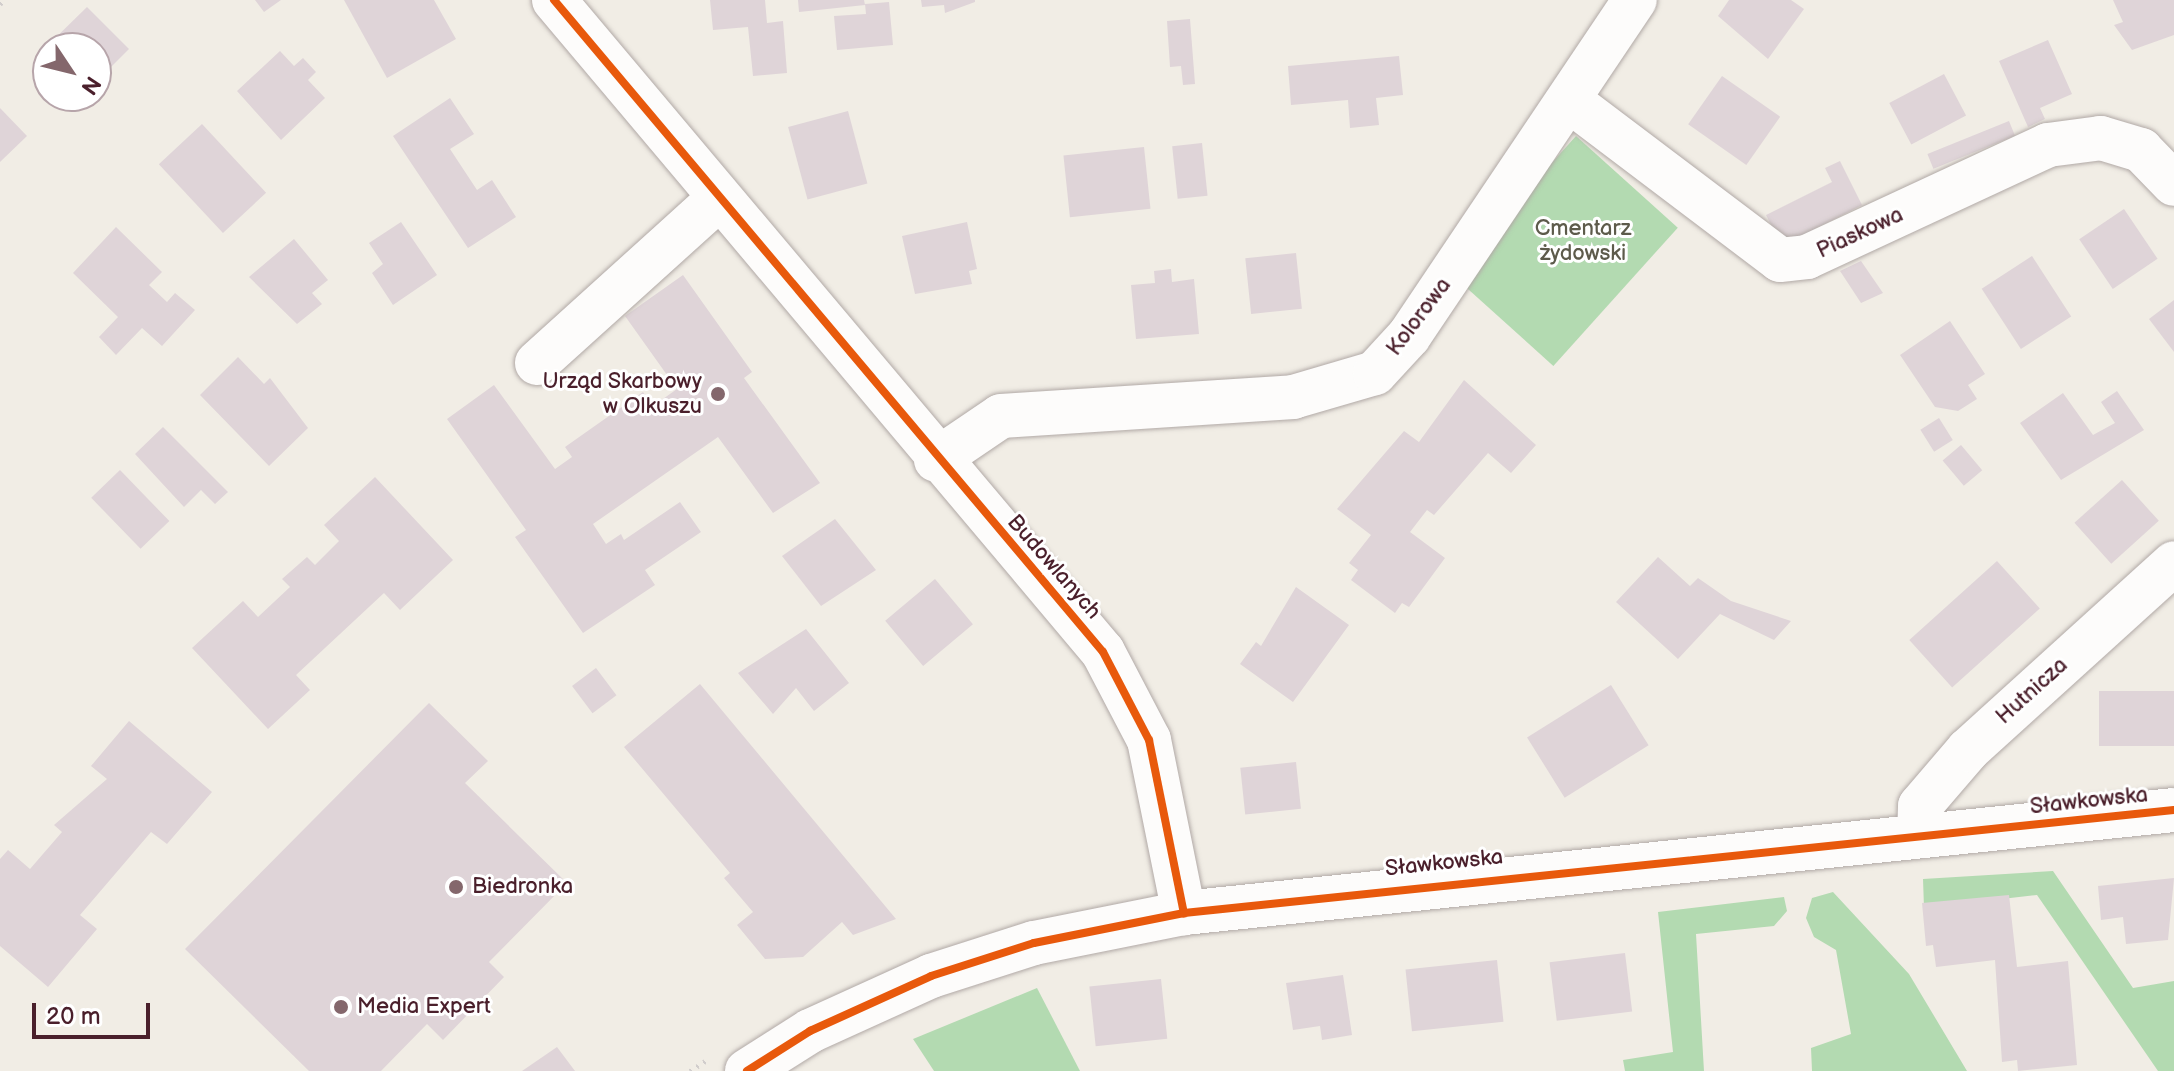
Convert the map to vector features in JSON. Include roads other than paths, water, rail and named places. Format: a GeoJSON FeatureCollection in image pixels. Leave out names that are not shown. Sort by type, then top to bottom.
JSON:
{"type":"FeatureCollection","features":[{"type":"Feature","properties":{"kind":"street","name":"Budowlanych"},"geometry":{"type":"LineString","coordinates":[[554,0],[716,201],[1129,691],[1149,740],[1184,913]]}},
{"type":"Feature","properties":{"kind":"street","name":"Kolorowa"},"geometry":{"type":"LineString","coordinates":[[936,460],[1001,416],[1293,397],[1375,373],[1409,336],[1636,2]]}},
{"type":"Feature","properties":{"kind":"street","name":"Piaskowa"},"geometry":{"type":"LineString","coordinates":[[1570,101],[1780,260],[1807,257],[2048,145],[2101,138],[2128,146],[2174,184]]}},
{"type":"Feature","properties":{"kind":"street"},"geometry":{"type":"LineString","coordinates":[[537,363],[716,201]]}},
{"type":"Feature","properties":{"kind":"street","name":"Hutnicza"},"geometry":{"type":"LineString","coordinates":[[1919,836],[1920,806],[1968,750],[2174,563]]}},
{"type":"Feature","properties":{"kind":"street","name":"Sławkowska"},"geometry":{"type":"LineString","coordinates":[[731,1063],[931,976],[1034,943],[1184,913],[2174,810]]}},
{"type":"Feature","properties":{"kind":"place","name":"Urząd Skarbowy w Olkuszu"},"geometry":{"type":"Point","coordinates":[718,394]}},
{"type":"Feature","properties":{"kind":"place","name":"Biedronka"},"geometry":{"type":"Point","coordinates":[456,887]}},
{"type":"Feature","properties":{"kind":"place","name":"Media Expert"},"geometry":{"type":"Point","coordinates":[341,1007]}},
{"type":"Feature","properties":{"kind":"park label","name":"Cmentarz żydowski"},"geometry":{"type":"Point","coordinates":[1583,240]}}]}
